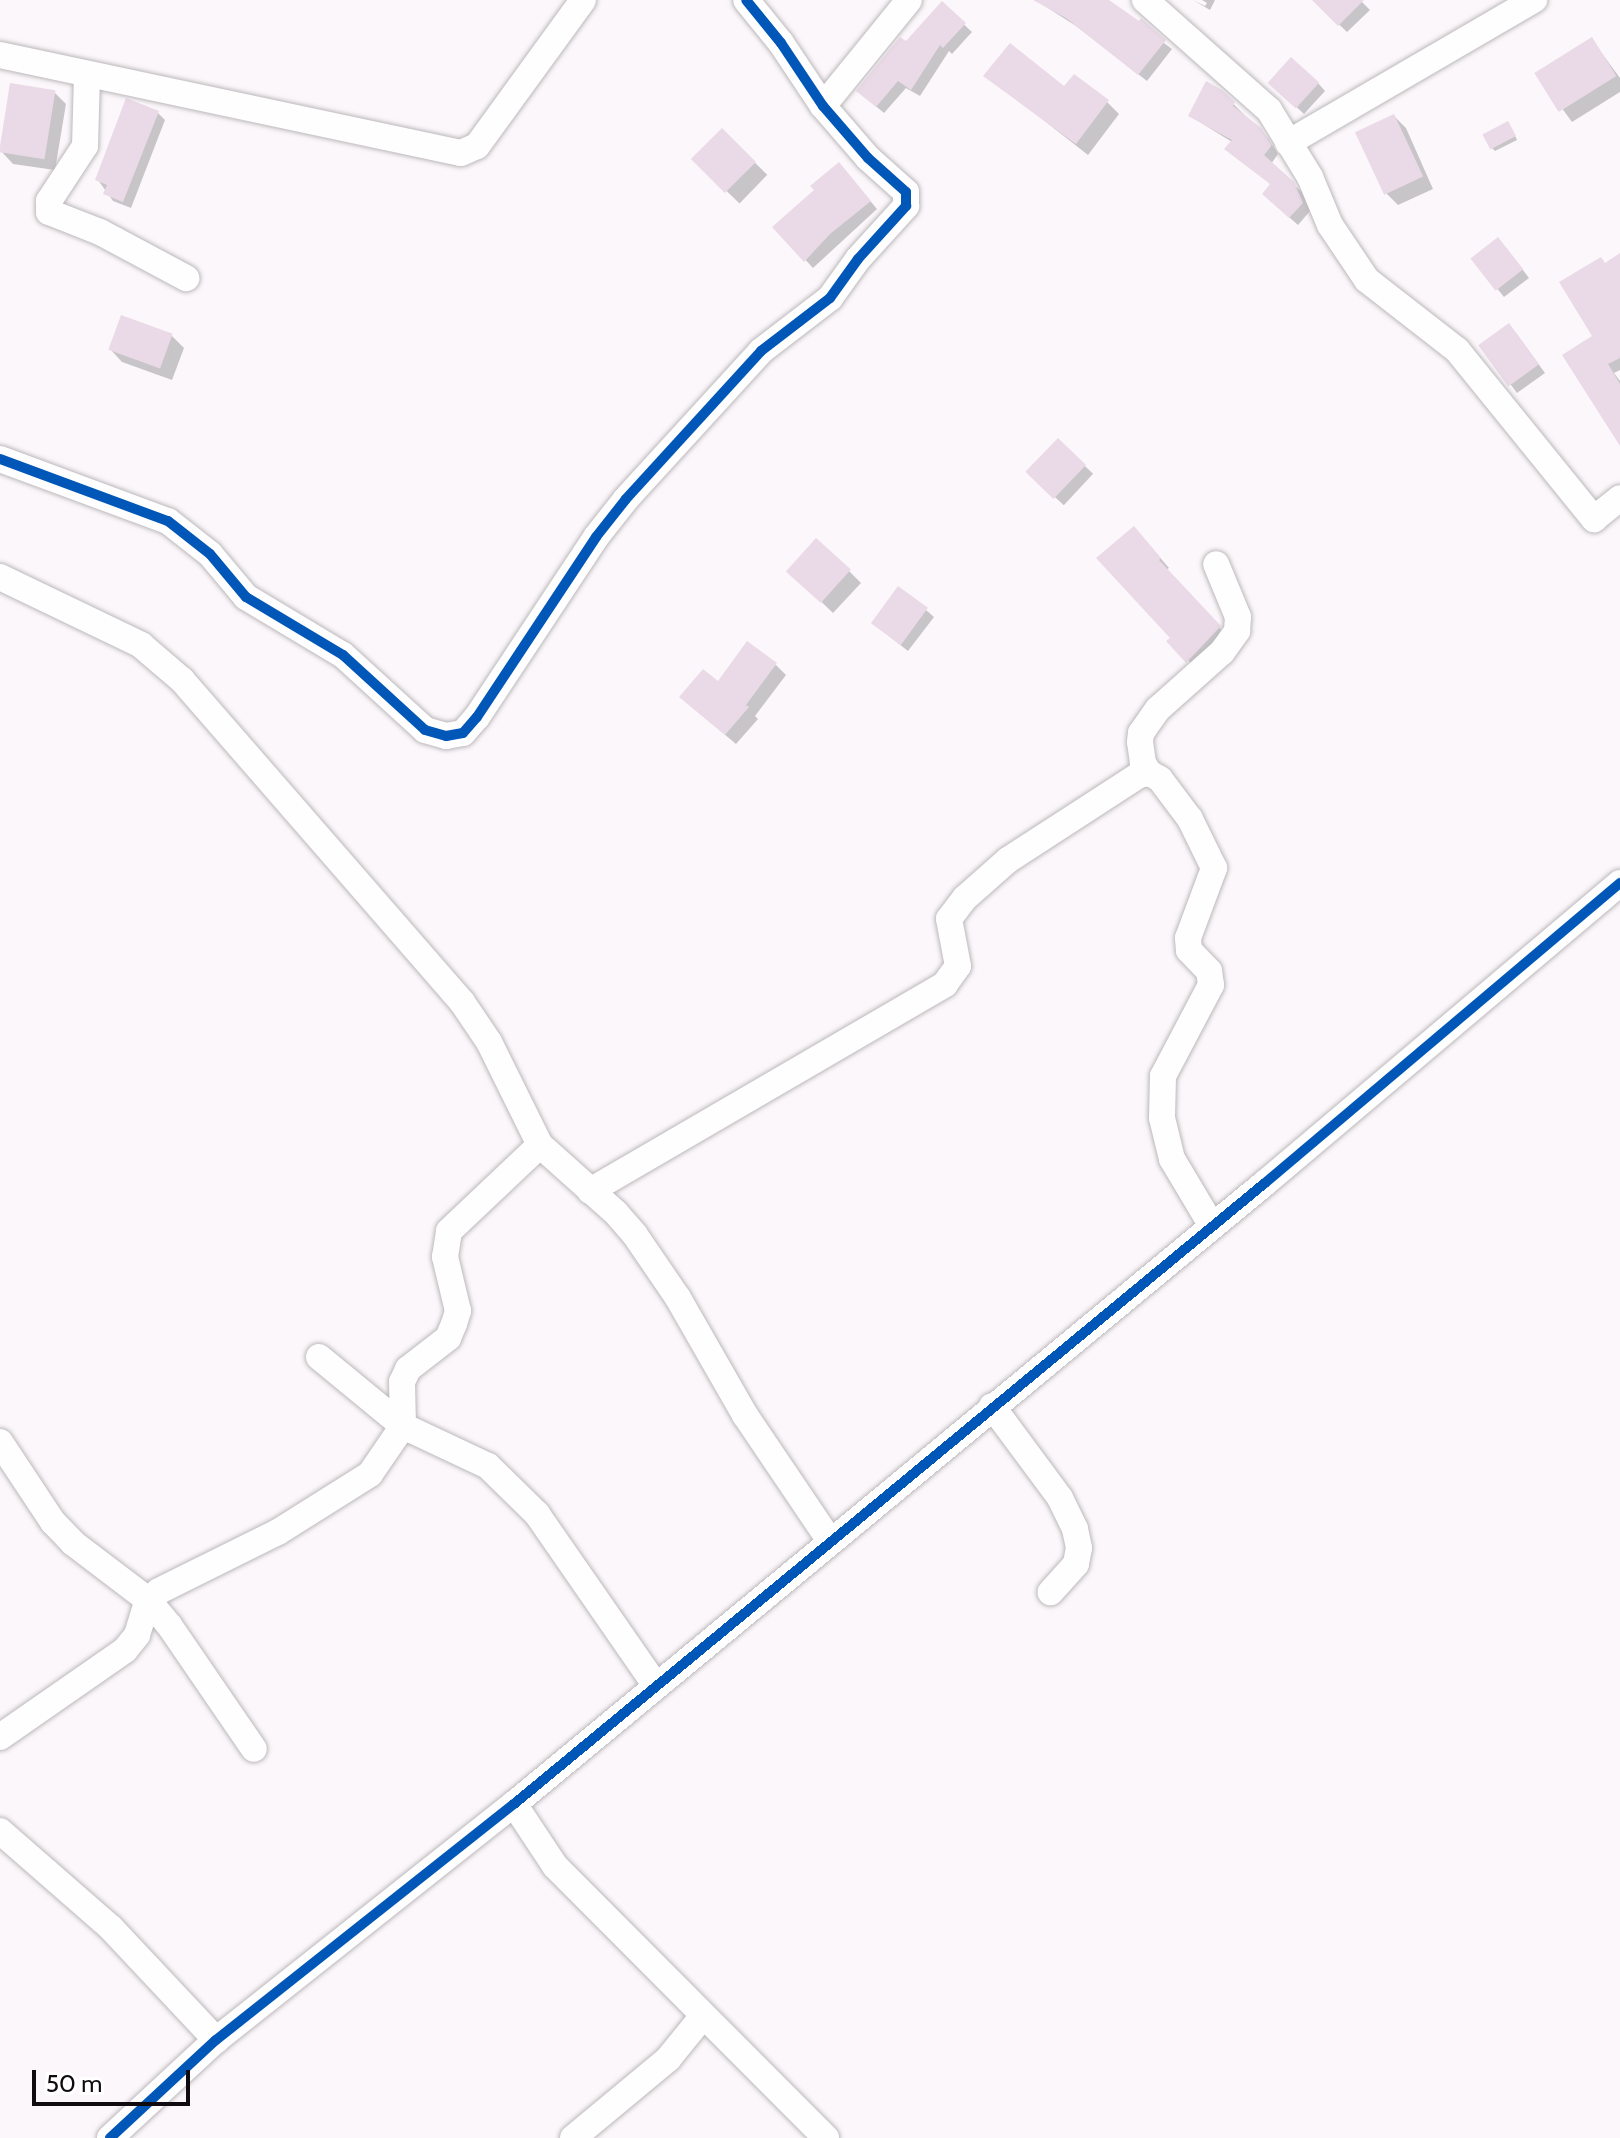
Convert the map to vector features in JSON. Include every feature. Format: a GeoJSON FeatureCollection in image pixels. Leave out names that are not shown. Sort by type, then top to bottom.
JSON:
{"type":"FeatureCollection","features":[{"type":"Feature","properties":{"kind":"street"},"geometry":{"type":"LineString","coordinates":[[0,55],[461,153],[477,146],[583,0]]}},
{"type":"Feature","properties":{"kind":"street"},"geometry":{"type":"LineString","coordinates":[[0,459],[168,521],[210,554],[246,597],[343,655],[425,730],[446,736],[463,733],[477,717],[596,537],[626,499],[761,351],[830,298],[858,259],[906,206],[906,192],[868,158],[823,106],[781,43],[746,0]]}},
{"type":"Feature","properties":{"kind":"street"},"geometry":{"type":"LineString","coordinates":[[823,106],[909,0]]}},
{"type":"Feature","properties":{"kind":"street"},"geometry":{"type":"LineString","coordinates":[[1145,0],[1269,110],[1310,177],[1330,225],[1367,280],[1457,350],[1594,519],[1620,498]]}},
{"type":"Feature","properties":{"kind":"street"},"geometry":{"type":"LineString","coordinates":[[1288,143],[1534,0]]}},
{"type":"Feature","properties":{"kind":"street"},"geometry":{"type":"LineString","coordinates":[[87,75],[85,146],[49,201],[49,212],[100,232],[186,278]]}},
{"type":"Feature","properties":{"kind":"street"},"geometry":{"type":"LineString","coordinates":[[1212,1226],[1172,1159],[1162,1118],[1163,1076],[1211,985],[1209,971],[1189,950],[1188,938],[1214,868],[1190,819],[1160,779],[1149,773],[1141,753],[1141,733],[1158,709],[1222,652],[1237,631],[1238,617],[1216,564]]}},
{"type":"Feature","properties":{"kind":"street"},"geometry":{"type":"LineString","coordinates":[[0,577],[141,645],[182,680],[462,1002],[489,1042],[540,1145],[635,1235],[678,1298],[745,1415],[830,1541]]}},
{"type":"Feature","properties":{"kind":"street"},"geometry":{"type":"LineString","coordinates":[[590,1191],[945,984],[958,966],[949,919],[965,898],[1008,860],[1139,775],[1149,773]]}},
{"type":"Feature","properties":{"kind":"street"},"geometry":{"type":"LineString","coordinates":[[110,2138],[216,2040],[514,1804],[1212,1226],[1620,883]]}},
{"type":"Feature","properties":{"kind":"street"},"geometry":{"type":"LineString","coordinates":[[0,1737],[125,1650],[137,1635],[148,1600],[363,1482],[403,1426],[402,1382],[408,1369],[448,1338],[458,1311],[445,1257],[449,1231],[540,1145]]}},
{"type":"Feature","properties":{"kind":"street"},"geometry":{"type":"LineString","coordinates":[[319,1357],[403,1426],[488,1466],[537,1514],[656,1686]]}},
{"type":"Feature","properties":{"kind":"street"},"geometry":{"type":"LineString","coordinates":[[992,1406],[1060,1498],[1075,1529],[1079,1548],[1076,1564],[1051,1592]]}},
{"type":"Feature","properties":{"kind":"street"},"geometry":{"type":"LineString","coordinates":[[0,1442],[53,1522],[73,1543],[148,1600],[169,1625],[254,1749]]}},
{"type":"Feature","properties":{"kind":"street"},"geometry":{"type":"LineString","coordinates":[[514,1804],[555,1866],[826,2138]]}},
{"type":"Feature","properties":{"kind":"street"},"geometry":{"type":"LineString","coordinates":[[0,1831],[111,1928],[216,2040]]}},
{"type":"Feature","properties":{"kind":"street"},"geometry":{"type":"LineString","coordinates":[[573,2138],[668,2059],[703,2016]]}},
{"type":"Feature","properties":{"kind":"building"},"geometry":{"type":"Polygon","coordinates":[[[1033,0],[1109,0],[1139,21],[1141,18],[1166,40],[1138,75],[1066,18],[1033,0]]]}},
{"type":"Feature","properties":{"kind":"building"},"geometry":{"type":"Polygon","coordinates":[[[1312,0],[1364,0],[1338,26],[1312,0]]]}},
{"type":"Feature","properties":{"kind":"building"},"geometry":{"type":"Polygon","coordinates":[[[942,1],[966,23],[943,48],[940,45],[911,90],[898,81],[876,107],[856,91],[900,37],[906,41],[942,1]]]}},
{"type":"Feature","properties":{"kind":"building"},"geometry":{"type":"Polygon","coordinates":[[[1592,37],[1616,76],[1559,112],[1534,73],[1592,37]]]}},
{"type":"Feature","properties":{"kind":"building"},"geometry":{"type":"Polygon","coordinates":[[[1010,43],[1064,86],[1074,74],[1109,100],[1076,144],[983,76],[1010,43]]]}},
{"type":"Feature","properties":{"kind":"building"},"geometry":{"type":"Polygon","coordinates":[[[1291,57],[1319,82],[1296,108],[1268,83],[1291,57]]]}},
{"type":"Feature","properties":{"kind":"building"},"geometry":{"type":"Polygon","coordinates":[[[1206,81],[1235,102],[1233,106],[1261,128],[1272,145],[1264,155],[1294,182],[1303,203],[1289,218],[1262,194],[1270,184],[1224,149],[1232,140],[1188,116],[1206,81]]]}},
{"type":"Feature","properties":{"kind":"building"},"geometry":{"type":"Polygon","coordinates":[[[10,83],[55,90],[44,159],[0,152],[10,83]]]}},
{"type":"Feature","properties":{"kind":"building"},"geometry":{"type":"Polygon","coordinates":[[[126,98],[159,111],[123,202],[103,194],[107,185],[95,180],[126,98]]]}},
{"type":"Feature","properties":{"kind":"building"},"geometry":{"type":"Polygon","coordinates":[[[1394,114],[1423,177],[1384,195],[1355,132],[1394,114]]]}},
{"type":"Feature","properties":{"kind":"building"},"geometry":{"type":"Polygon","coordinates":[[[1508,121],[1516,136],[1490,150],[1482,135],[1508,121]]]}},
{"type":"Feature","properties":{"kind":"building"},"geometry":{"type":"Polygon","coordinates":[[[722,128],[756,162],[725,193],[691,159],[722,128]]]}},
{"type":"Feature","properties":{"kind":"building"},"geometry":{"type":"Polygon","coordinates":[[[839,162],[871,201],[830,234],[804,262],[772,227],[814,190],[810,186],[839,162]]]}},
{"type":"Feature","properties":{"kind":"building"},"geometry":{"type":"Polygon","coordinates":[[[1498,237],[1523,269],[1496,291],[1470,259],[1498,237]]]}},
{"type":"Feature","properties":{"kind":"building"},"geometry":{"type":"Polygon","coordinates":[[[1620,253],[1620,358],[1608,364],[1620,384],[1620,446],[1562,355],[1592,336],[1559,282],[1601,257],[1605,263],[1620,253]]]}},
{"type":"Feature","properties":{"kind":"building"},"geometry":{"type":"Polygon","coordinates":[[[121,315],[173,334],[160,369],[108,350],[121,315]]]}},
{"type":"Feature","properties":{"kind":"building"},"geometry":{"type":"Polygon","coordinates":[[[1509,323],[1539,364],[1508,387],[1478,345],[1509,323]]]}},
{"type":"Feature","properties":{"kind":"building"},"geometry":{"type":"Polygon","coordinates":[[[1058,438],[1086,465],[1053,499],[1025,472],[1058,438]]]}},
{"type":"Feature","properties":{"kind":"building"},"geometry":{"type":"Polygon","coordinates":[[[1134,526],[1161,558],[1159,560],[1221,626],[1186,663],[1166,641],[1170,638],[1096,558],[1134,526]]]}},
{"type":"Feature","properties":{"kind":"building"},"geometry":{"type":"Polygon","coordinates":[[[816,538],[851,569],[821,603],[786,571],[816,538]]]}},
{"type":"Feature","properties":{"kind":"building"},"geometry":{"type":"Polygon","coordinates":[[[898,586],[928,608],[901,645],[871,623],[898,586]]]}},
{"type":"Feature","properties":{"kind":"building"},"geometry":{"type":"Polygon","coordinates":[[[747,641],[777,663],[746,705],[749,707],[725,735],[679,697],[703,669],[718,681],[747,641]]]}},
{"type":"Feature","properties":{"kind":"cycle path"},"geometry":{"type":"LineString","coordinates":[[0,459],[168,521],[210,554],[246,597],[343,655],[425,730],[446,736],[463,733],[477,717],[596,537],[626,499],[761,351],[830,298],[858,259],[906,206],[906,192],[868,158],[823,106],[781,43],[746,0]]}},
{"type":"Feature","properties":{"kind":"cycle path"},"geometry":{"type":"LineString","coordinates":[[110,2138],[216,2040],[514,1804],[1265,1183],[1620,883]]}}]}
